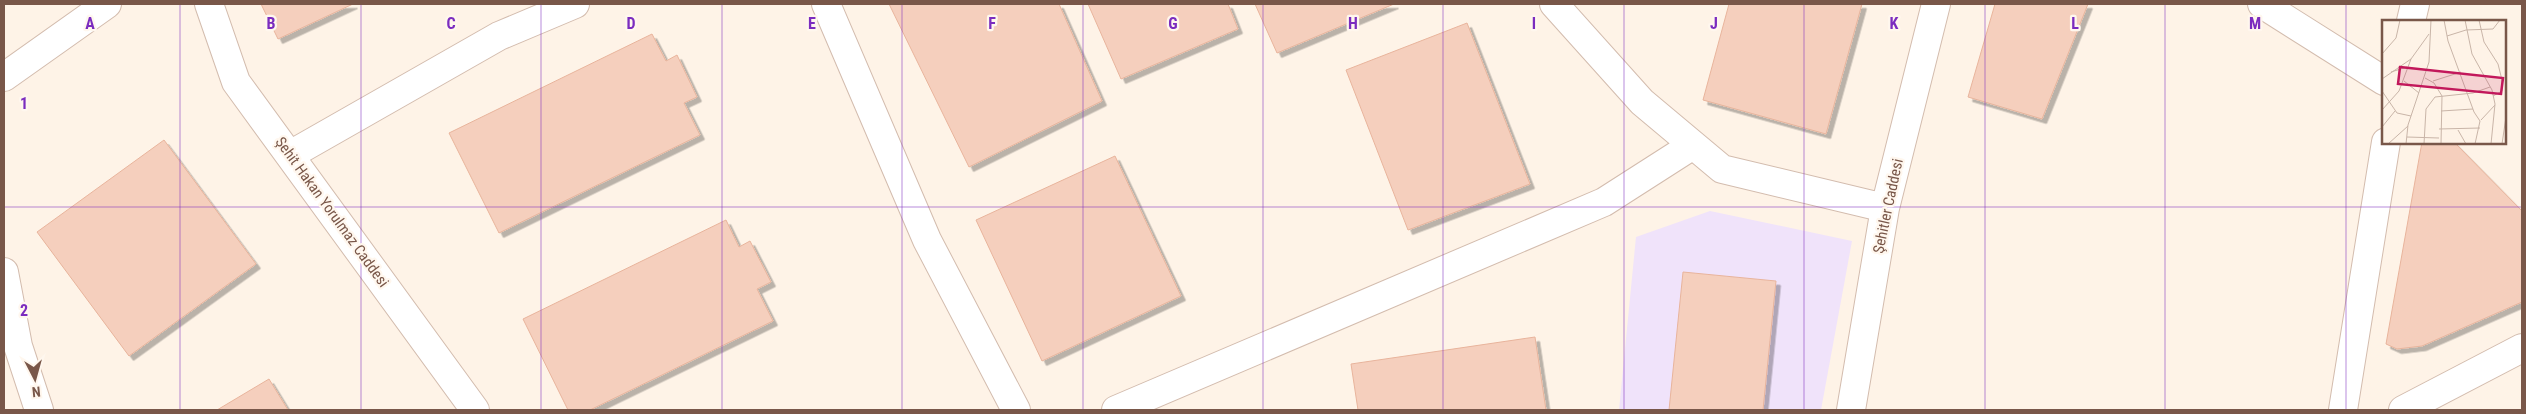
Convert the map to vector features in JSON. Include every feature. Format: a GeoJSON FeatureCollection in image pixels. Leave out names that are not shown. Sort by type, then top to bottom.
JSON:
{"type":"FeatureCollection","features":[{"type":"Feature","properties":{"kind":"street"},"geometry":{"type":"LineString","coordinates":[[4,77],[107,4]]}},
{"type":"Feature","properties":{"kind":"street","name":"Şehit Hakan Yorulmaz Caddesi"},"geometry":{"type":"LineString","coordinates":[[209,4],[236,82],[475,410]]}},
{"type":"Feature","properties":{"kind":"street"},"geometry":{"type":"LineString","coordinates":[[290,156],[499,36],[575,4]]}},
{"type":"Feature","properties":{"kind":"street"},"geometry":{"type":"LineString","coordinates":[[826,4],[927,240],[1016,410]]}},
{"type":"Feature","properties":{"kind":"street"},"geometry":{"type":"LineString","coordinates":[[1554,4],[1642,102],[1722,169],[1885,208]]}},
{"type":"Feature","properties":{"kind":"street","name":"Şehitler Caddesi"},"geometry":{"type":"LineString","coordinates":[[1851,410],[1885,208],[1936,4]]}},
{"type":"Feature","properties":{"kind":"street"},"geometry":{"type":"LineString","coordinates":[[2262,4],[2382,79]]}},
{"type":"Feature","properties":{"kind":"street"},"geometry":{"type":"LineString","coordinates":[[2411,20],[2415,4]]}},
{"type":"Feature","properties":{"kind":"street"},"geometry":{"type":"LineString","coordinates":[[2343,410],[2386,144]]}},
{"type":"Feature","properties":{"kind":"street"},"geometry":{"type":"LineString","coordinates":[[1116,410],[1604,202],[1693,145]]}},
{"type":"Feature","properties":{"kind":"street"},"geometry":{"type":"LineString","coordinates":[[4,272],[11,349],[39,410]]}},
{"type":"Feature","properties":{"kind":"street"},"geometry":{"type":"LineString","coordinates":[[2403,410],[2522,348]]}},
{"type":"Feature","properties":{"kind":"shaded area"},"geometry":{"type":"Polygon","coordinates":[[[1710,211],[1852,241],[1821,410],[1619,410],[1636,237],[1710,211]]]}},
{"type":"Feature","properties":{"kind":"building"},"geometry":{"type":"Polygon","coordinates":[[[261,4],[353,4],[278,39],[261,4]]]}},
{"type":"Feature","properties":{"kind":"building"},"geometry":{"type":"Polygon","coordinates":[[[889,4],[1059,4],[1102,101],[969,167],[889,4]]]}},
{"type":"Feature","properties":{"kind":"building"},"geometry":{"type":"Polygon","coordinates":[[[1088,4],[1228,4],[1238,29],[1121,79],[1088,4]]]}},
{"type":"Feature","properties":{"kind":"building"},"geometry":{"type":"Polygon","coordinates":[[[1255,4],[1394,4],[1277,53],[1255,4]]]}},
{"type":"Feature","properties":{"kind":"building"},"geometry":{"type":"Polygon","coordinates":[[[1729,4],[1862,4],[1826,134],[1703,100],[1729,4]]]}},
{"type":"Feature","properties":{"kind":"building"},"geometry":{"type":"Polygon","coordinates":[[[1995,4],[2088,4],[2042,119],[1968,97],[1995,4]]]}},
{"type":"Feature","properties":{"kind":"building"},"geometry":{"type":"Polygon","coordinates":[[[1467,23],[1530,184],[1408,230],[1346,70],[1467,23]]]}},
{"type":"Feature","properties":{"kind":"building"},"geometry":{"type":"Polygon","coordinates":[[[652,34],[666,61],[677,55],[697,97],[684,103],[700,135],[499,233],[449,133],[652,34]]]}},
{"type":"Feature","properties":{"kind":"building"},"geometry":{"type":"Polygon","coordinates":[[[164,140],[256,264],[129,356],[37,232],[164,140]]]}},
{"type":"Feature","properties":{"kind":"building"},"geometry":{"type":"Polygon","coordinates":[[[2422,144],[2456,144],[2522,211],[2522,302],[2422,346],[2397,349],[2386,344],[2422,144]]]}},
{"type":"Feature","properties":{"kind":"building"},"geometry":{"type":"Polygon","coordinates":[[[1115,156],[1181,296],[1042,361],[976,220],[1115,156]]]}},
{"type":"Feature","properties":{"kind":"building"},"geometry":{"type":"Polygon","coordinates":[[[726,220],[739,247],[750,241],[771,282],[757,289],[773,321],[590,410],[568,410],[523,319],[726,220]]]}},
{"type":"Feature","properties":{"kind":"building"},"geometry":{"type":"Polygon","coordinates":[[[1683,272],[1776,281],[1763,410],[1669,410],[1683,272]]]}},
{"type":"Feature","properties":{"kind":"building"},"geometry":{"type":"Polygon","coordinates":[[[1535,337],[1546,410],[1358,410],[1351,364],[1535,337]]]}},
{"type":"Feature","properties":{"kind":"building"},"geometry":{"type":"Polygon","coordinates":[[[269,379],[288,410],[217,410],[269,379]]]}}]}
